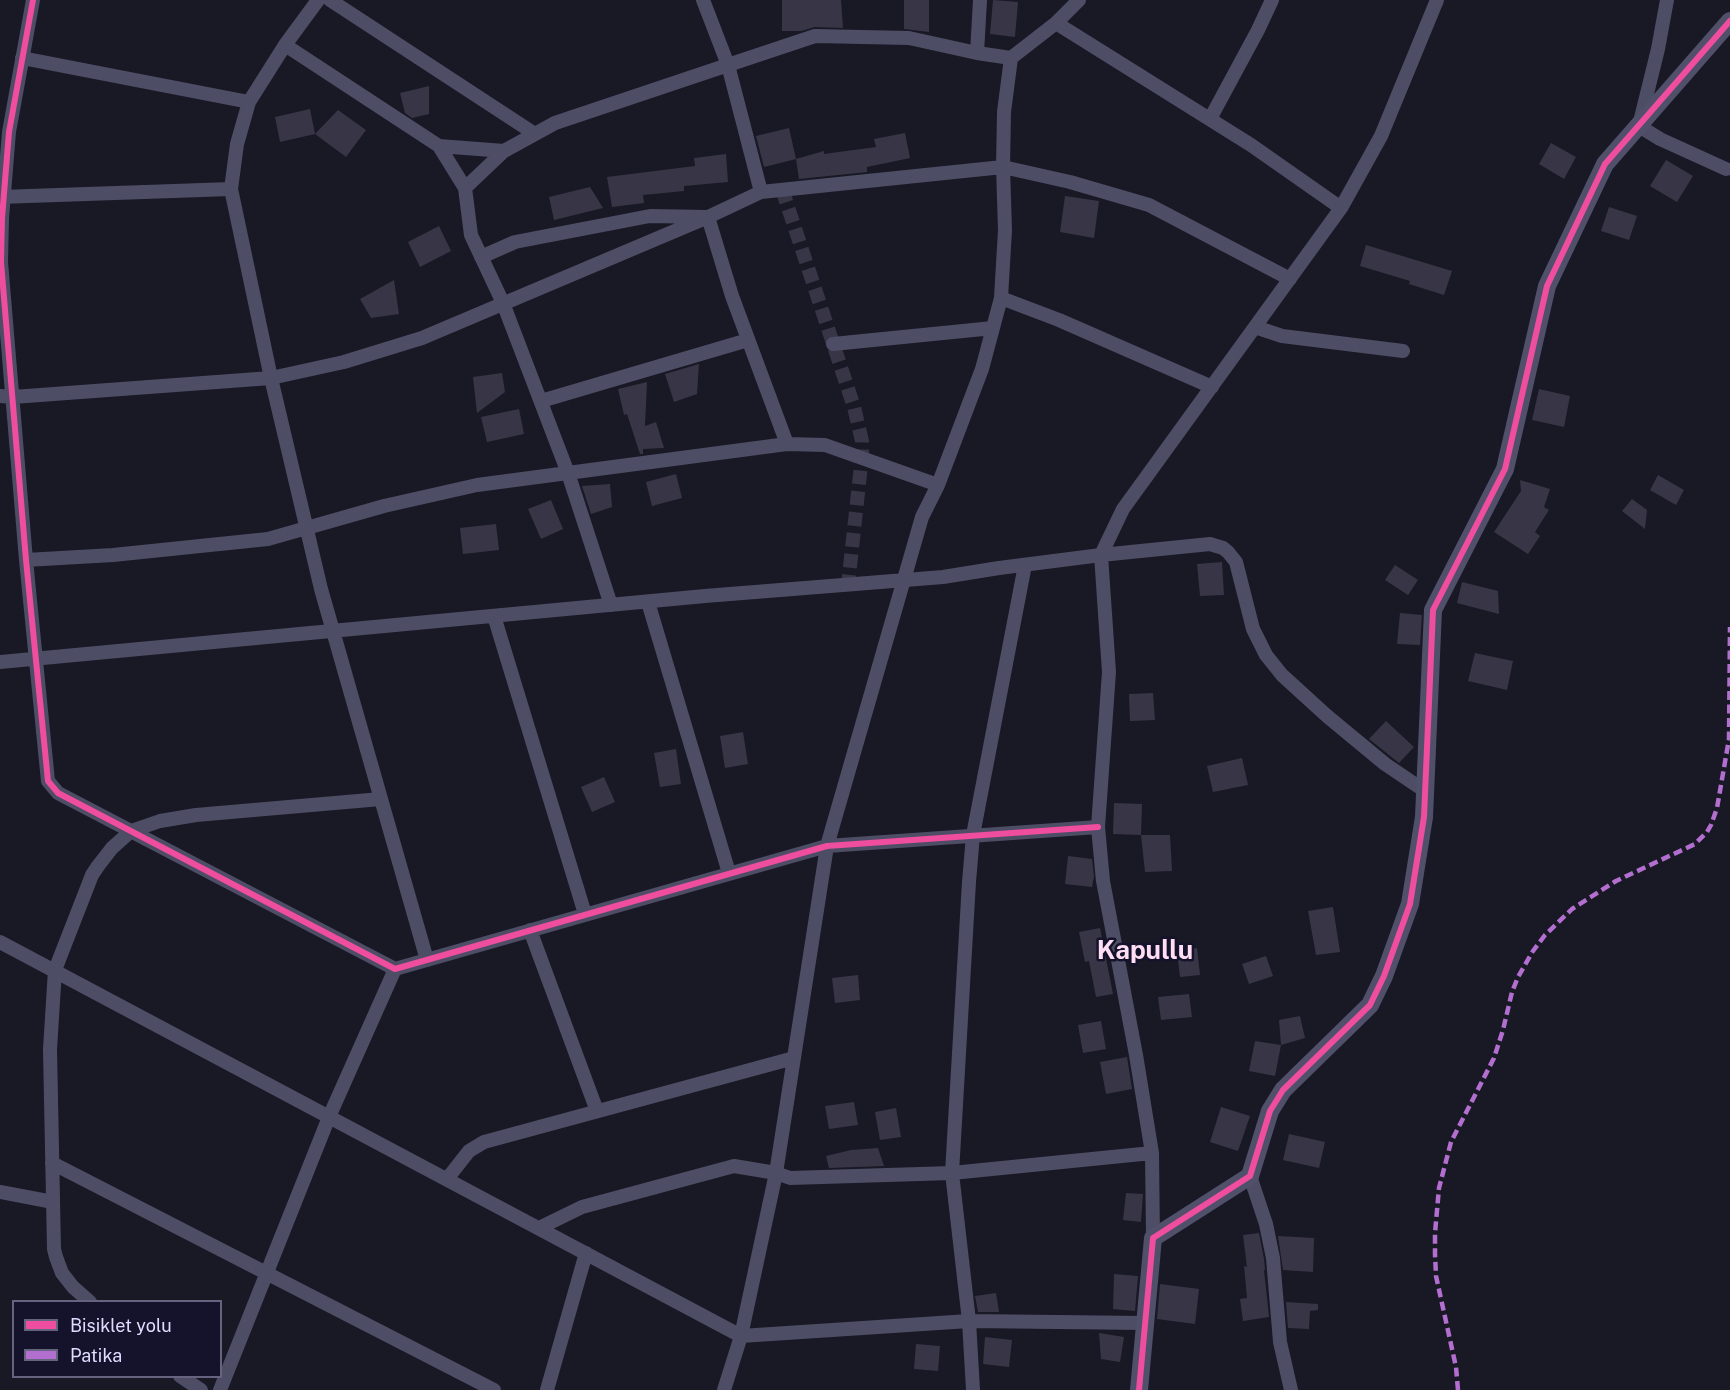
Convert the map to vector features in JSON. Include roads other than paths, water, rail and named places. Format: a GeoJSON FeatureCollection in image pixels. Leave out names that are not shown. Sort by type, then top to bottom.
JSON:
{"type":"FeatureCollection","features":[{"type":"Feature","properties":{"kind":"street"},"geometry":{"type":"LineString","coordinates":[[33,0],[9,132],[2,197],[1,261],[7,396],[48,781],[58,793],[395,969],[827,846],[1098,827]]}},
{"type":"Feature","properties":{"kind":"street"},"geometry":{"type":"LineString","coordinates":[[318,0],[285,45],[249,102],[237,144],[231,189],[271,378],[333,631],[427,960]]}},
{"type":"Feature","properties":{"kind":"street"},"geometry":{"type":"LineString","coordinates":[[330,0],[535,134]]}},
{"type":"Feature","properties":{"kind":"street"},"geometry":{"type":"LineString","coordinates":[[703,0],[729,65],[761,192]]}},
{"type":"Feature","properties":{"kind":"street"},"geometry":{"type":"LineString","coordinates":[[977,53],[980,0]]}},
{"type":"Feature","properties":{"kind":"street"},"geometry":{"type":"LineString","coordinates":[[724,1390],[741,1336],[776,1173],[827,846],[922,517],[938,485],[982,369],[1001,298],[1005,230],[1004,112],[1011,58],[1056,23],[1078,0]]}},
{"type":"Feature","properties":{"kind":"street"},"geometry":{"type":"LineString","coordinates":[[1210,119],[1272,0]]}},
{"type":"Feature","properties":{"kind":"street"},"geometry":{"type":"LineString","coordinates":[[1139,1390],[1153,1238],[1152,1153],[1103,880],[1098,827],[1109,672],[1101,555],[1124,509],[1341,208],[1381,135],[1437,0]]}},
{"type":"Feature","properties":{"kind":"street"},"geometry":{"type":"LineString","coordinates":[[1639,126],[1658,49],[1667,0]]}},
{"type":"Feature","properties":{"kind":"street"},"geometry":{"type":"LineString","coordinates":[[1291,1390],[1280,1342],[1273,1258],[1266,1224],[1250,1176],[1269,1111],[1283,1090],[1370,1005],[1384,976],[1410,904],[1424,817],[1433,610],[1505,469],[1547,286],[1605,164],[1730,21]]}},
{"type":"Feature","properties":{"kind":"street"},"geometry":{"type":"LineString","coordinates":[[1056,23],[1251,145],[1341,208]]}},
{"type":"Feature","properties":{"kind":"street"},"geometry":{"type":"LineString","coordinates":[[465,188],[504,151],[555,123],[815,36],[909,38],[1011,58]]}},
{"type":"Feature","properties":{"kind":"street"},"geometry":{"type":"LineString","coordinates":[[285,45],[439,146],[465,188],[471,235],[503,303],[541,401],[568,473],[612,605]]}},
{"type":"Feature","properties":{"kind":"street"},"geometry":{"type":"LineString","coordinates":[[22,58],[249,102]]}},
{"type":"Feature","properties":{"kind":"street"},"geometry":{"type":"LineString","coordinates":[[1639,126],[1660,139],[1726,169]]}},
{"type":"Feature","properties":{"kind":"street"},"geometry":{"type":"LineString","coordinates":[[439,146],[504,151]]}},
{"type":"Feature","properties":{"kind":"street"},"geometry":{"type":"LineString","coordinates":[[7,396],[271,378],[344,362],[422,338],[761,192],[1003,167],[1070,182],[1149,205],[1290,279]]}},
{"type":"Feature","properties":{"kind":"street"},"geometry":{"type":"LineString","coordinates":[[2,197],[231,189]]}},
{"type":"Feature","properties":{"kind":"street"},"geometry":{"type":"LineString","coordinates":[[481,257],[515,242],[650,216],[708,216]]}},
{"type":"Feature","properties":{"kind":"street"},"geometry":{"type":"LineString","coordinates":[[708,216],[732,296],[786,444]]}},
{"type":"Feature","properties":{"kind":"street"},"geometry":{"type":"LineString","coordinates":[[1001,298],[1059,320],[1212,387]]}},
{"type":"Feature","properties":{"kind":"street"},"geometry":{"type":"LineString","coordinates":[[1255,327],[1282,336],[1403,351]]}},
{"type":"Feature","properties":{"kind":"street"},"geometry":{"type":"LineString","coordinates":[[833,344],[993,328]]}},
{"type":"Feature","properties":{"kind":"street"},"geometry":{"type":"LineString","coordinates":[[541,401],[748,340]]}},
{"type":"Feature","properties":{"kind":"street"},"geometry":{"type":"LineString","coordinates":[[26,560],[113,555],[268,539],[384,506],[477,484],[786,444],[825,445],[938,485]]}},
{"type":"Feature","properties":{"kind":"street"},"geometry":{"type":"LineString","coordinates":[[0,662],[612,605],[943,577],[1101,555],[1210,544],[1223,548],[1236,561],[1253,629],[1274,665],[1292,684],[1385,764],[1425,790]]}},
{"type":"Feature","properties":{"kind":"street"},"geometry":{"type":"LineString","coordinates":[[973,1390],[969,1321],[952,1173],[968,893],[973,835],[1024,565]]}},
{"type":"Feature","properties":{"kind":"street"},"geometry":{"type":"LineString","coordinates":[[648,602],[729,873]]}},
{"type":"Feature","properties":{"kind":"street"},"geometry":{"type":"LineString","coordinates":[[494,616],[585,914]]}},
{"type":"Feature","properties":{"kind":"street"},"geometry":{"type":"LineString","coordinates":[[88,1300],[67,1280],[58,1265],[54,1249],[50,1049],[55,970],[92,875],[104,856],[131,831],[160,820],[381,799]]}},
{"type":"Feature","properties":{"kind":"street"},"geometry":{"type":"LineString","coordinates":[[530,930],[597,1111]]}},
{"type":"Feature","properties":{"kind":"street"},"geometry":{"type":"LineString","coordinates":[[0,942],[741,1336],[969,1321],[1145,1323]]}},
{"type":"Feature","properties":{"kind":"street"},"geometry":{"type":"LineString","coordinates":[[220,1390],[330,1117],[395,969]]}},
{"type":"Feature","properties":{"kind":"street"},"geometry":{"type":"LineString","coordinates":[[447,1179],[469,1151],[484,1142],[794,1058]]}},
{"type":"Feature","properties":{"kind":"street"},"geometry":{"type":"LineString","coordinates":[[539,1228],[582,1207],[734,1166],[776,1173],[790,1178],[952,1173],[1152,1153]]}},
{"type":"Feature","properties":{"kind":"street"},"geometry":{"type":"LineString","coordinates":[[52,1163],[494,1390]]}},
{"type":"Feature","properties":{"kind":"street"},"geometry":{"type":"LineString","coordinates":[[1153,1238],[1250,1176]]}},
{"type":"Feature","properties":{"kind":"street"},"geometry":{"type":"LineString","coordinates":[[0,1192],[53,1202]]}},
{"type":"Feature","properties":{"kind":"street"},"geometry":{"type":"LineString","coordinates":[[547,1390],[586,1253]]}},
{"type":"Feature","properties":{"kind":"street"},"geometry":{"type":"LineString","coordinates":[[182,1378],[201,1390]]}},
{"type":"Feature","properties":{"kind":"tunnel"},"geometry":{"type":"LineString","coordinates":[[782,189],[854,407],[862,441],[848,585]]}},
{"type":"Feature","properties":{"kind":"district","name":"Kapullu"},"geometry":{"type":"Point","coordinates":[1145,951]}}]}
